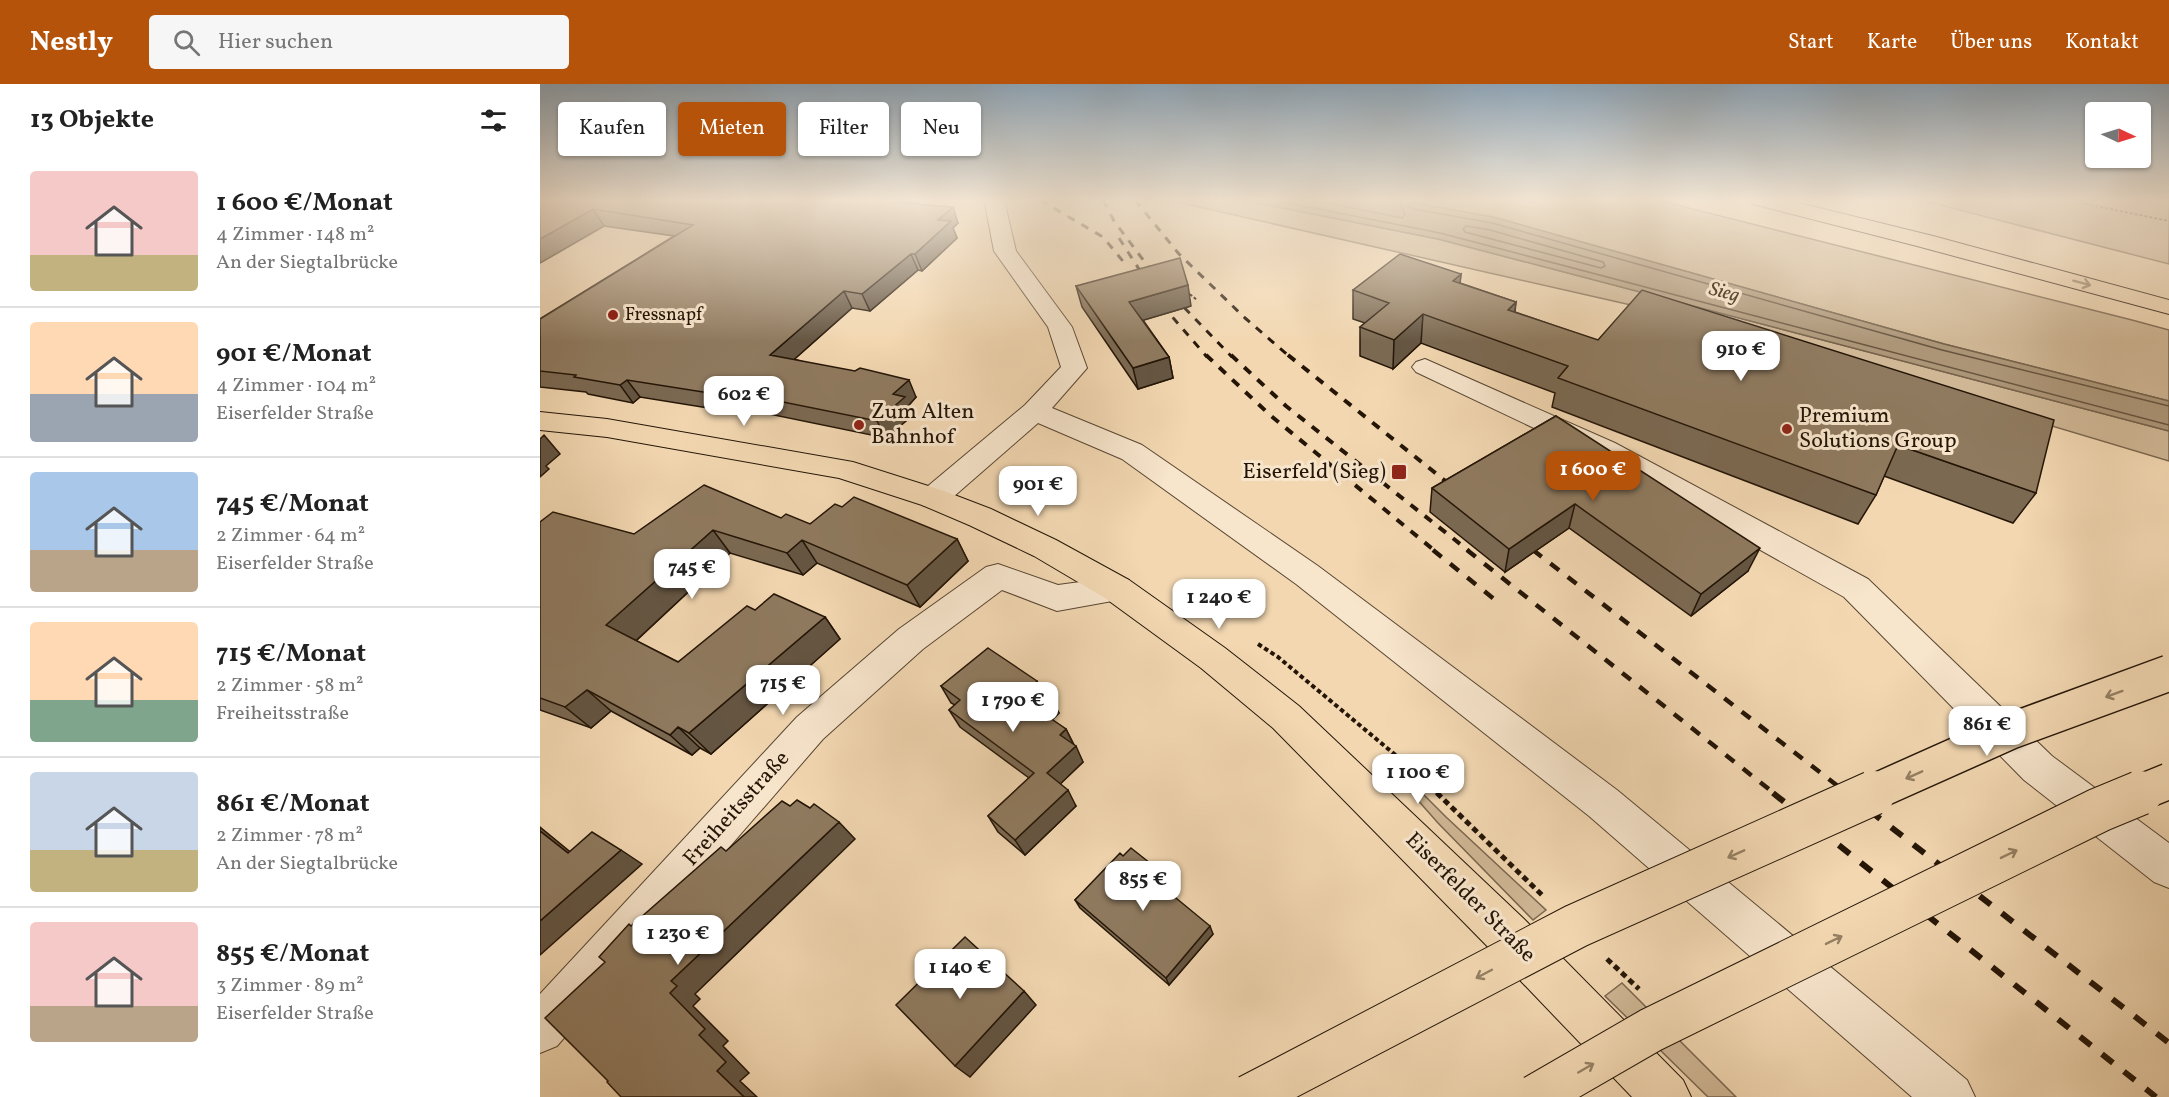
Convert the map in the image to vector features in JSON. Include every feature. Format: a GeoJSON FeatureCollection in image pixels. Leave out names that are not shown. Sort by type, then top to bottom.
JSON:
{"type":"FeatureCollection","features":[{"type":"Feature","properties":{"kind":"main road"},"geometry":{"type":"LineString","coordinates":[[1948,247],[2169,307]]}},
{"type":"Feature","properties":{"kind":"main road"},"geometry":{"type":"LineString","coordinates":[[2007,247],[2169,289]]}},
{"type":"Feature","properties":{"kind":"main road","name":"Eiserfelder Straße"},"geometry":{"type":"LineString","coordinates":[[540,421],[607,429],[843,469],[933,498],[1045,548],[1117,589],[1213,658],[1286,717],[1547,974],[1666,1097]]}},
{"type":"Feature","properties":{"kind":"main road"},"geometry":{"type":"LineString","coordinates":[[1249,1097],[1576,926],[2011,731],[2169,674]]}},
{"type":"Feature","properties":{"kind":"main road"},"geometry":{"type":"LineString","coordinates":[[1535,1097],[1651,1030],[2099,810],[2169,781]]}},
{"type":"Feature","properties":{"kind":"street"},"geometry":{"type":"LineString","coordinates":[[933,498],[1035,411],[1074,368],[1060,327],[1004,247]]}},
{"type":"Feature","properties":{"kind":"street"},"geometry":{"type":"LineString","coordinates":[[1425,367],[1605,450],[1856,588],[2038,768],[2169,868]]}},
{"type":"Feature","properties":{"kind":"street"},"geometry":{"type":"LineString","coordinates":[[1035,411],[1132,452],[1298,568],[1603,803],[1950,1097]]}},
{"type":"Feature","properties":{"kind":"street","name":"Freiheitsstraße"},"geometry":{"type":"LineString","coordinates":[[540,1029],[810,728],[911,639],[998,576],[1057,598],[1117,589]]}},
{"type":"Feature","properties":{"kind":"street"},"geometry":{"type":"LineString","coordinates":[[1547,974],[1586,938],[1677,866]]}},
{"type":"Feature","properties":{"kind":"path"},"geometry":{"type":"LineString","coordinates":[[1186,291],[1197,300]]}},
{"type":"Feature","properties":{"kind":"path"},"geometry":{"type":"LineString","coordinates":[[1316,689],[1411,768],[1643,992]]}},
{"type":"Feature","properties":{"kind":"shaded area"},"geometry":{"type":"Polygon","coordinates":[[[1376,247],[1469,247],[2169,431],[2169,461],[1697,320],[1376,247]]]}},
{"type":"Feature","properties":{"kind":"shaded area"},"geometry":{"type":"Polygon","coordinates":[[[1601,247],[1844,247],[2169,330],[2169,401],[1944,344],[1601,247]]]}},
{"type":"Feature","properties":{"kind":"shaded area"},"geometry":{"type":"Polygon","coordinates":[[[2104,247],[2169,247],[2169,264],[2104,247]]]}},
{"type":"Feature","properties":{"kind":"shaded area"},"geometry":{"type":"Polygon","coordinates":[[[1397,768],[1546,910],[1533,920],[1438,823],[1393,772],[1397,768]]]}},
{"type":"Feature","properties":{"kind":"shaded area"},"geometry":{"type":"Polygon","coordinates":[[[1622,983],[1736,1097],[1708,1097],[1605,996],[1622,983]]]}},
{"type":"Feature","properties":{"kind":"water","name":"Sieg"},"geometry":{"type":"Polygon","coordinates":[[[1469,247],[1601,247],[1944,344],[2169,401],[2169,431],[1469,247]]]}},
{"type":"Feature","properties":{"kind":"building"},"geometry":{"type":"Polygon","coordinates":[[[657,247],[922,247],[862,294],[844,291],[770,355],[855,371],[860,368],[909,380],[893,394],[905,397],[877,421],[728,391],[722,395],[627,380],[620,385],[574,377],[576,375],[540,371],[540,319],[657,247]]]}},
{"type":"Feature","properties":{"kind":"building"},"geometry":{"type":"Polygon","coordinates":[[[1400,254],[1461,274],[1453,281],[1516,302],[1508,310],[1598,340],[1642,290],[2054,420],[2036,493],[1898,445],[1876,495],[1558,378],[1568,366],[1423,314],[1394,340],[1360,327],[1389,303],[1353,290],[1400,254]]]}},
{"type":"Feature","properties":{"kind":"building"},"geometry":{"type":"Polygon","coordinates":[[[1180,258],[1188,285],[1129,302],[1169,357],[1133,368],[1076,286],[1180,258]]]}},
{"type":"Feature","properties":{"kind":"building"},"geometry":{"type":"Polygon","coordinates":[[[1556,416],[1760,548],[1701,594],[1575,504],[1509,549],[1432,488],[1556,416]]]}},
{"type":"Feature","properties":{"kind":"building"},"geometry":{"type":"Polygon","coordinates":[[[704,485],[781,518],[786,514],[810,524],[835,504],[842,507],[854,497],[957,539],[907,585],[802,540],[787,553],[713,530],[606,625],[678,662],[747,606],[755,610],[774,594],[825,617],[689,733],[678,727],[670,735],[587,690],[565,707],[540,698],[540,522],[553,512],[634,534],[704,485]]]}},
{"type":"Feature","properties":{"kind":"building"},"geometry":{"type":"Polygon","coordinates":[[[988,648],[1037,681],[1034,684],[1051,697],[1037,709],[1066,729],[1060,735],[1076,746],[1047,773],[1068,790],[1015,840],[988,816],[1034,773],[949,710],[960,700],[941,686],[988,648]]]}},
{"type":"Feature","properties":{"kind":"building"},"geometry":{"type":"Polygon","coordinates":[[[797,800],[810,808],[814,804],[839,822],[671,981],[677,986],[670,993],[705,1029],[699,1035],[726,1062],[717,1071],[744,1097],[621,1097],[545,1018],[605,962],[599,957],[629,924],[631,926],[721,847],[726,851],[782,801],[790,806],[797,800]]]}},
{"type":"Feature","properties":{"kind":"building"},"geometry":{"type":"Polygon","coordinates":[[[540,831],[568,853],[592,832],[621,850],[540,921],[540,831]]]}},
{"type":"Feature","properties":{"kind":"building"},"geometry":{"type":"Polygon","coordinates":[[[1131,848],[1155,867],[1148,875],[1210,926],[1166,978],[1075,900],[1120,853],[1123,856],[1131,848]]]}},
{"type":"Feature","properties":{"kind":"building"},"geometry":{"type":"Polygon","coordinates":[[[965,937],[1024,991],[955,1066],[896,1005],[965,937]]]}},
{"type":"Feature","properties":{"kind":"railway"},"geometry":{"type":"LineString","coordinates":[[1112,247],[1127,266]]}},
{"type":"Feature","properties":{"kind":"railway"},"geometry":{"type":"LineString","coordinates":[[1125,247],[1162,305],[1207,357]]}},
{"type":"Feature","properties":{"kind":"railway"},"geometry":{"type":"LineString","coordinates":[[1134,247],[1159,281]]}},
{"type":"Feature","properties":{"kind":"railway"},"geometry":{"type":"LineString","coordinates":[[1174,247],[1245,318],[1290,357]]}},
{"type":"Feature","properties":{"kind":"railway"},"geometry":{"type":"LineString","coordinates":[[1173,296],[1232,357]]}},
{"type":"Feature","properties":{"kind":"railway"},"geometry":{"type":"LineString","coordinates":[[1206,355],[1270,415],[1435,551]]}},
{"type":"Feature","properties":{"kind":"railway"},"geometry":{"type":"LineString","coordinates":[[1231,355],[1286,406],[1469,551]]}},
{"type":"Feature","properties":{"kind":"railway"},"geometry":{"type":"LineString","coordinates":[[1288,355],[1458,491]]}},
{"type":"Feature","properties":{"kind":"railway"},"geometry":{"type":"LineString","coordinates":[[1522,541],[1535,551]]}},
{"type":"Feature","properties":{"kind":"railway"},"geometry":{"type":"LineString","coordinates":[[1433,550],[1494,599]]}},
{"type":"Feature","properties":{"kind":"railway"},"geometry":{"type":"LineString","coordinates":[[1467,550],[1775,794]]}},
{"type":"Feature","properties":{"kind":"railway"},"geometry":{"type":"LineString","coordinates":[[1533,550],[1848,794]]}},
{"type":"Feature","properties":{"kind":"railway"},"geometry":{"type":"LineString","coordinates":[[1773,793],[2156,1097]]}},
{"type":"Feature","properties":{"kind":"railway"},"geometry":{"type":"LineString","coordinates":[[1847,793],[2169,1043]]}},
{"type":"Feature","properties":{"kind":"place","name":"Fressnapf"},"geometry":{"type":"Point","coordinates":[613,315]}},
{"type":"Feature","properties":{"kind":"place","name":"Zum Alten Bahnhof"},"geometry":{"type":"Point","coordinates":[859,425]}},
{"type":"Feature","properties":{"kind":"place","name":"Premium Solutions Group"},"geometry":{"type":"Point","coordinates":[1787,429]}},
{"type":"Feature","properties":{"kind":"place","name":"Eiserfeld (Sieg)"},"geometry":{"type":"Point","coordinates":[1399,472]}}]}
